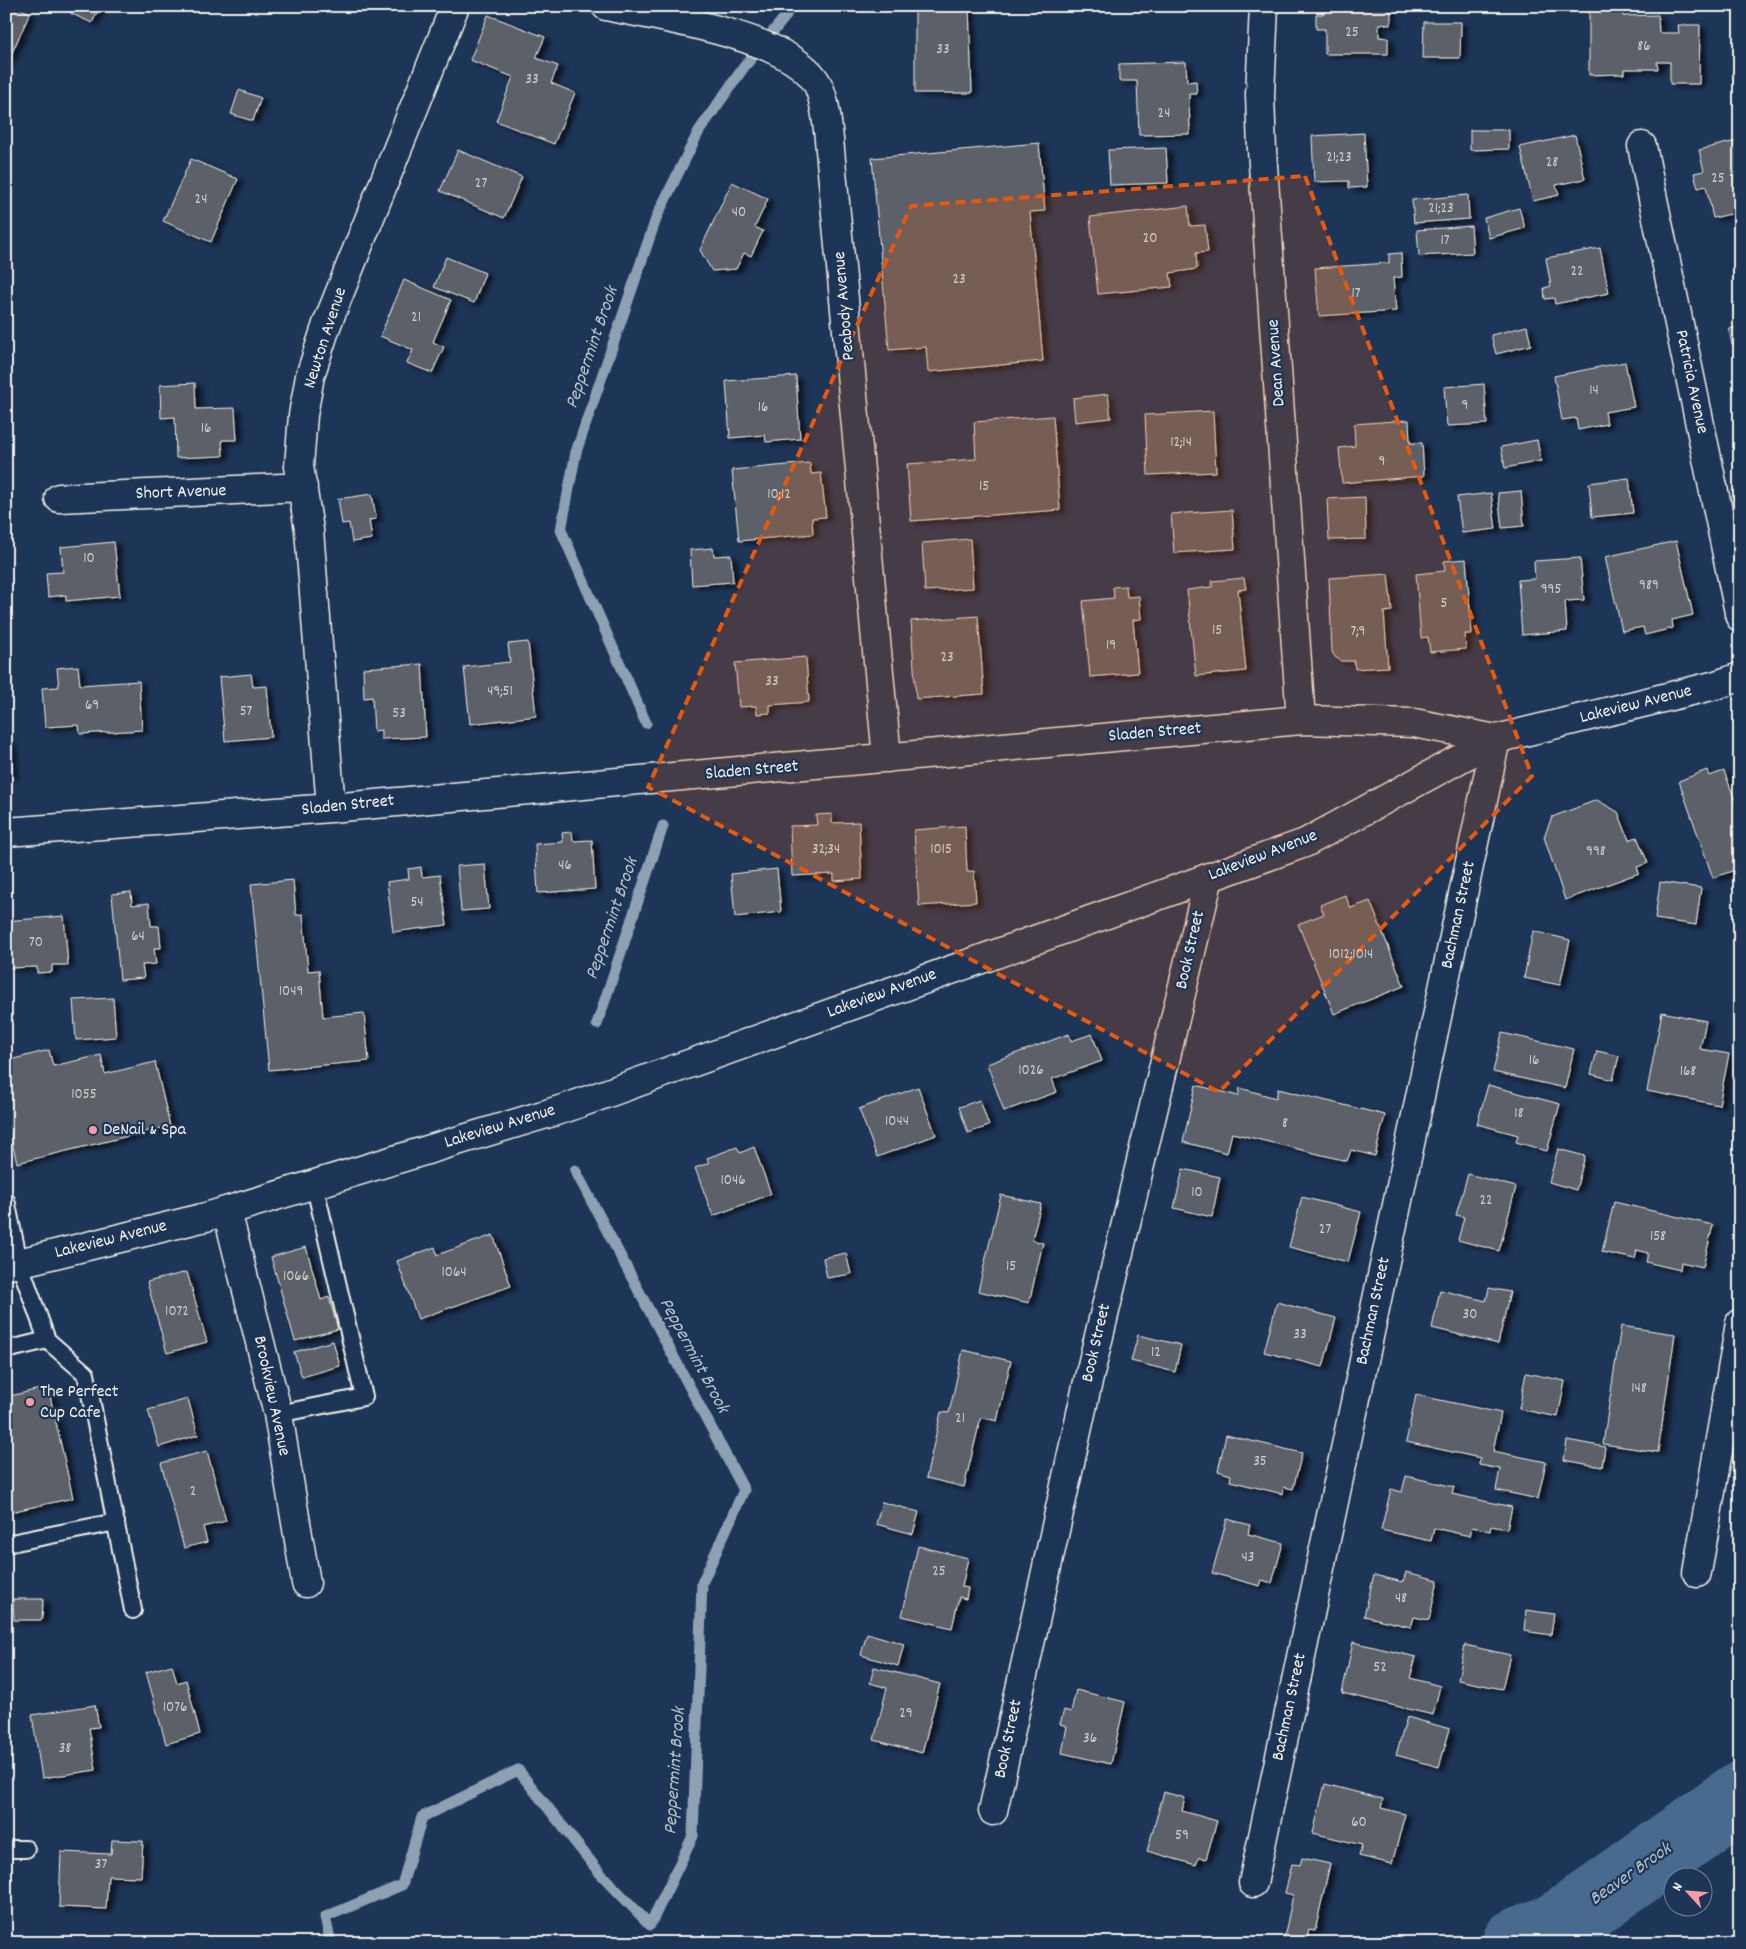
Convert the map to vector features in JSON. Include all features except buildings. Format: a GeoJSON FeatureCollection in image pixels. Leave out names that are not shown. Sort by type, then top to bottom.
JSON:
{"type":"FeatureCollection","features":[{"type":"Feature","properties":{"kind":"street","name":"Newton Avenue"},"geometry":{"type":"LineString","coordinates":[[330,808],[309,530],[299,466],[303,415],[313,368],[327,324],[455,6]]}},
{"type":"Feature","properties":{"kind":"street","name":"Peabody Avenue"},"geometry":{"type":"LineString","coordinates":[[606,6],[670,19],[743,38],[781,52],[799,64],[816,81],[824,106],[828,130],[887,758]]}},
{"type":"Feature","properties":{"kind":"street","name":"Dean Avenue"},"geometry":{"type":"LineString","coordinates":[[1264,6],[1260,95],[1262,150],[1301,720]]}},
{"type":"Feature","properties":{"kind":"street","name":"Patricia Avenue"},"geometry":{"type":"LineString","coordinates":[[1642,146],[1740,617]]}},
{"type":"Feature","properties":{"kind":"street","name":"Short Avenue"},"geometry":{"type":"LineString","coordinates":[[58,498],[303,487]]}},
{"type":"Feature","properties":{"kind":"street","name":"Lakeview Avenue"},"geometry":{"type":"LineString","coordinates":[[13,1264],[227,1211],[566,1108],[1305,843],[1496,739],[1716,685],[1740,677]]}},
{"type":"Feature","properties":{"kind":"street","name":"Sladen Street"},"geometry":{"type":"LineString","coordinates":[[6,832],[330,808],[599,785],[1301,720],[1414,723],[1496,739]]}},
{"type":"Feature","properties":{"kind":"street","name":"Bachman Street"},"geometry":{"type":"LineString","coordinates":[[1253,1883],[1496,739]]}},
{"type":"Feature","properties":{"kind":"street","name":"Book Street"},"geometry":{"type":"LineString","coordinates":[[993,1811],[1087,1386],[1209,878]]}},
{"type":"Feature","properties":{"kind":"street","name":"Brookview Avenue"},"geometry":{"type":"LineString","coordinates":[[227,1211],[278,1414],[306,1583]]}},
{"type":"Feature","properties":{"kind":"street"},"geometry":{"type":"LineString","coordinates":[[1697,1572],[1740,1323]]}},
{"type":"Feature","properties":{"kind":"lane"},"geometry":{"type":"LineString","coordinates":[[278,1414],[364,1397],[314,1183]]}},
{"type":"Feature","properties":{"kind":"lane"},"geometry":{"type":"LineString","coordinates":[[6,1200],[13,1264],[47,1340],[86,1374],[132,1610]]}},
{"type":"Feature","properties":{"kind":"lane"},"geometry":{"type":"LineString","coordinates":[[6,1350],[47,1340]]}},
{"type":"Feature","properties":{"kind":"lane"},"geometry":{"type":"LineString","coordinates":[[6,1544],[116,1522]]}},
{"type":"Feature","properties":{"kind":"lane"},"geometry":{"type":"LineString","coordinates":[[6,1849],[26,1849]]}},
{"type":"Feature","properties":{"kind":"highlighted area"},"geometry":{"type":"Polygon","coordinates":[[[1305,176],[1532,776],[1219,1092],[648,787],[911,206],[1305,176]]]}},
{"type":"Feature","properties":{"kind":"waterway","name":"Peppermint Brook"},"geometry":{"type":"LineString","coordinates":[[646,723],[561,530],[576,452],[657,216],[699,131],[744,67],[785,17],[790,6]]}},
{"type":"Feature","properties":{"kind":"waterway","name":"Peppermint Brook"},"geometry":{"type":"LineString","coordinates":[[597,1024],[663,826]]}},
{"type":"Feature","properties":{"kind":"waterway","name":"Peppermint Brook"},"geometry":{"type":"LineString","coordinates":[[331,1943],[325,1917],[402,1885],[422,1817],[518,1770],[599,1872],[650,1925],[693,1836],[702,1583],[744,1490],[575,1170]]}},
{"type":"Feature","properties":{"kind":"waterway","name":"Beaver Brook"},"geometry":{"type":"LineString","coordinates":[[1517,1943],[1558,1927],[1740,1797]]}},
{"type":"Feature","properties":{"kind":"place","name":"DeNail & Spa"},"geometry":{"type":"Point","coordinates":[93,1130]}},
{"type":"Feature","properties":{"kind":"place","name":"The Perfect Cup Cafe"},"geometry":{"type":"Point","coordinates":[30,1402]}}]}
